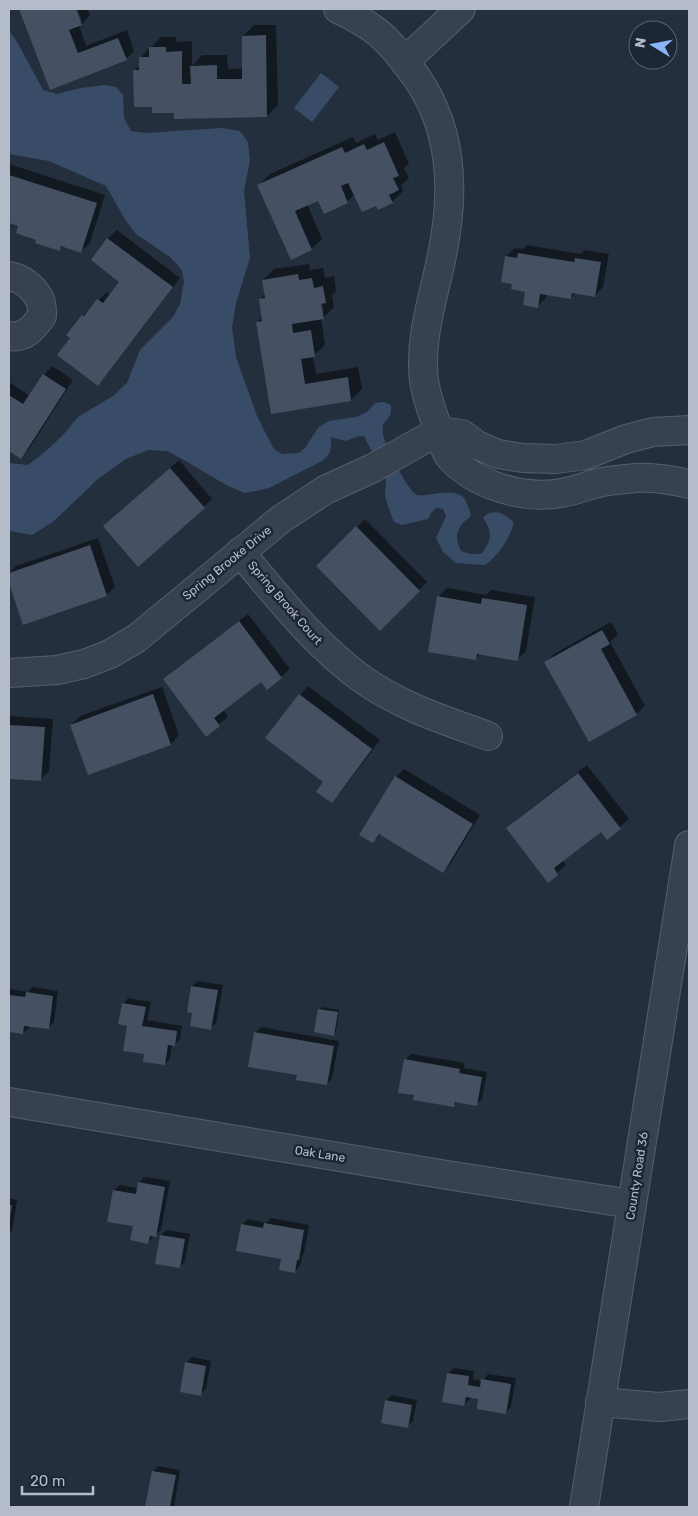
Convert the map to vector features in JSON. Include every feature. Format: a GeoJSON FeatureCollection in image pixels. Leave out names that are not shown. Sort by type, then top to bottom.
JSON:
{"type":"FeatureCollection","features":[{"type":"Feature","properties":{"kind":"street"},"geometry":{"type":"LineString","coordinates":[[338,9],[363,22],[393,46],[427,93],[439,119],[446,145],[450,197],[441,260],[424,339],[423,362],[424,381],[447,454],[478,478],[513,491],[533,494],[560,494],[602,482],[638,478],[670,480],[689,484]]}},
{"type":"Feature","properties":{"kind":"street"},"geometry":{"type":"LineString","coordinates":[[405,62],[461,9]]}},
{"type":"Feature","properties":{"kind":"street"},"geometry":{"type":"LineString","coordinates":[[9,276],[17,277],[30,286],[40,300],[42,316],[32,330],[16,337],[9,336]]}},
{"type":"Feature","properties":{"kind":"street"},"geometry":{"type":"LineString","coordinates":[[439,431],[462,434],[477,445],[498,454],[523,458],[556,459],[586,455],[626,439],[653,432],[689,430]]}},
{"type":"Feature","properties":{"kind":"street","name":"Spring Brooke Drive"},"geometry":{"type":"LineString","coordinates":[[9,673],[57,670],[84,664],[110,654],[137,638],[281,519],[325,490],[373,468],[439,431]]}},
{"type":"Feature","properties":{"kind":"street","name":"Spring Brook Court"},"geometry":{"type":"LineString","coordinates":[[240,552],[294,618],[317,641],[363,679],[417,710],[488,736]]}},
{"type":"Feature","properties":{"kind":"street","name":"County Road 36"},"geometry":{"type":"LineString","coordinates":[[584,1507],[689,845]]}},
{"type":"Feature","properties":{"kind":"street","name":"Oak Lane"},"geometry":{"type":"LineString","coordinates":[[9,1102],[632,1204]]}},
{"type":"Feature","properties":{"kind":"street"},"geometry":{"type":"LineString","coordinates":[[600,1402],[660,1407],[689,1404]]}},
{"type":"Feature","properties":{"kind":"water"},"geometry":{"type":"Polygon","coordinates":[[[9,31],[16,40],[43,90],[57,94],[105,85],[116,87],[123,95],[124,118],[131,131],[146,133],[222,128],[240,131],[248,142],[250,160],[244,191],[250,258],[236,303],[232,327],[236,357],[257,416],[274,449],[282,454],[299,453],[305,448],[318,428],[329,421],[356,417],[367,412],[375,403],[384,402],[391,405],[390,416],[383,424],[383,435],[398,468],[413,492],[417,495],[453,493],[460,495],[466,501],[471,515],[462,524],[457,534],[461,551],[470,554],[481,554],[485,549],[490,536],[483,518],[487,515],[495,512],[499,513],[514,523],[503,546],[490,561],[485,565],[456,563],[443,552],[436,538],[446,516],[443,509],[436,508],[428,519],[402,525],[394,522],[385,496],[386,480],[364,436],[345,441],[331,437],[328,456],[322,461],[269,488],[245,493],[228,486],[167,451],[148,450],[126,459],[99,478],[54,521],[32,535],[9,531],[9,463],[28,465],[63,435],[78,417],[113,396],[127,383],[140,350],[173,317],[180,304],[184,282],[182,270],[170,257],[136,234],[126,221],[106,186],[49,161],[9,154],[9,31]]]}},
{"type":"Feature","properties":{"kind":"water"},"geometry":{"type":"Polygon","coordinates":[[[321,73],[339,87],[312,122],[294,108],[321,73]]]}},
{"type":"Feature","properties":{"kind":"building"},"geometry":{"type":"Polygon","coordinates":[[[19,9],[76,9],[82,25],[69,30],[78,53],[118,38],[127,60],[50,90],[19,9]]]}},
{"type":"Feature","properties":{"kind":"building"},"geometry":{"type":"Polygon","coordinates":[[[266,35],[267,117],[174,119],[174,113],[152,113],[152,107],[134,107],[133,70],[139,70],[139,57],[149,57],[149,47],[166,47],[166,52],[182,51],[182,84],[191,84],[190,66],[217,65],[217,79],[242,79],[242,36],[266,35]]]}},
{"type":"Feature","properties":{"kind":"building"},"geometry":{"type":"Polygon","coordinates":[[[384,142],[399,176],[393,178],[399,190],[389,195],[393,203],[378,210],[376,206],[362,212],[348,183],[341,186],[348,203],[324,214],[318,201],[295,211],[312,250],[291,260],[257,185],[342,147],[345,153],[364,144],[367,150],[384,142]]]}},
{"type":"Feature","properties":{"kind":"building"},"geometry":{"type":"Polygon","coordinates":[[[9,175],[97,203],[81,253],[61,246],[60,251],[35,243],[36,240],[16,233],[18,226],[9,223],[9,175]]]}},
{"type":"Feature","properties":{"kind":"building"},"geometry":{"type":"Polygon","coordinates":[[[107,238],[173,287],[98,386],[57,355],[70,338],[66,335],[82,315],[84,316],[97,299],[103,303],[119,282],[91,260],[107,238]]]}},
{"type":"Feature","properties":{"kind":"building"},"geometry":{"type":"Polygon","coordinates":[[[518,253],[574,262],[575,258],[601,262],[595,297],[572,293],[571,299],[540,294],[538,308],[523,305],[525,292],[511,289],[512,284],[501,282],[505,256],[517,258],[518,253]]]}},
{"type":"Feature","properties":{"kind":"building"},"geometry":{"type":"Polygon","coordinates":[[[298,274],[299,280],[312,278],[314,288],[323,286],[326,303],[321,304],[324,319],[292,324],[293,333],[311,330],[315,357],[301,359],[305,384],[348,377],[351,401],[271,414],[256,322],[262,321],[259,299],[265,298],[262,280],[298,274]]]}},
{"type":"Feature","properties":{"kind":"building"},"geometry":{"type":"Polygon","coordinates":[[[43,374],[66,389],[21,459],[9,451],[9,395],[23,404],[43,374]]]}},
{"type":"Feature","properties":{"kind":"building"},"geometry":{"type":"Polygon","coordinates":[[[170,468],[205,508],[138,567],[103,526],[170,468]]]}},
{"type":"Feature","properties":{"kind":"building"},"geometry":{"type":"Polygon","coordinates":[[[356,526],[420,591],[380,631],[316,566],[356,526]]]}},
{"type":"Feature","properties":{"kind":"building"},"geometry":{"type":"Polygon","coordinates":[[[90,545],[107,596],[23,625],[9,583],[9,573],[90,545]]]}},
{"type":"Feature","properties":{"kind":"building"},"geometry":{"type":"Polygon","coordinates":[[[437,596],[481,604],[482,598],[527,605],[518,661],[477,654],[476,660],[428,652],[437,596]]]}},
{"type":"Feature","properties":{"kind":"building"},"geometry":{"type":"Polygon","coordinates":[[[239,621],[282,678],[267,690],[261,682],[214,718],[220,726],[206,737],[163,679],[239,621]]]}},
{"type":"Feature","properties":{"kind":"building"},"geometry":{"type":"Polygon","coordinates":[[[602,630],[610,644],[601,649],[637,715],[589,742],[544,662],[602,630]]]}},
{"type":"Feature","properties":{"kind":"building"},"geometry":{"type":"Polygon","coordinates":[[[153,694],[171,745],[88,775],[70,725],[153,694]]]}},
{"type":"Feature","properties":{"kind":"building"},"geometry":{"type":"Polygon","coordinates":[[[299,694],[372,749],[332,803],[316,792],[323,782],[265,738],[299,694]]]}},
{"type":"Feature","properties":{"kind":"building"},"geometry":{"type":"Polygon","coordinates":[[[9,725],[45,727],[41,781],[9,779],[9,725]]]}},
{"type":"Feature","properties":{"kind":"building"},"geometry":{"type":"Polygon","coordinates":[[[578,773],[621,829],[607,840],[601,832],[554,868],[558,875],[548,883],[506,828],[578,773]]]}},
{"type":"Feature","properties":{"kind":"building"},"geometry":{"type":"Polygon","coordinates":[[[395,776],[473,824],[443,873],[379,834],[373,843],[359,835],[395,776]]]}},
{"type":"Feature","properties":{"kind":"building"},"geometry":{"type":"Polygon","coordinates":[[[191,986],[218,990],[211,1030],[190,1026],[192,1013],[187,1012],[191,986]]]}},
{"type":"Feature","properties":{"kind":"building"},"geometry":{"type":"Polygon","coordinates":[[[26,992],[53,996],[49,1029],[24,1026],[23,1034],[9,1032],[9,995],[25,997],[26,992]]]}},
{"type":"Feature","properties":{"kind":"building"},"geometry":{"type":"Polygon","coordinates":[[[122,1003],[146,1007],[142,1026],[177,1031],[175,1046],[168,1045],[165,1065],[143,1062],[144,1054],[123,1051],[127,1026],[118,1024],[122,1003]]]}},
{"type":"Feature","properties":{"kind":"building"},"geometry":{"type":"Polygon","coordinates":[[[318,1009],[338,1012],[334,1036],[314,1032],[318,1009]]]}},
{"type":"Feature","properties":{"kind":"building"},"geometry":{"type":"Polygon","coordinates":[[[254,1032],[334,1046],[327,1085],[296,1080],[297,1075],[248,1067],[254,1032]]]}},
{"type":"Feature","properties":{"kind":"building"},"geometry":{"type":"Polygon","coordinates":[[[404,1059],[460,1069],[459,1073],[482,1077],[477,1106],[455,1102],[454,1107],[413,1100],[414,1095],[398,1093],[404,1059]]]}},
{"type":"Feature","properties":{"kind":"building"},"geometry":{"type":"Polygon","coordinates":[[[138,1182],[165,1187],[156,1237],[150,1236],[148,1244],[130,1240],[133,1226],[107,1222],[113,1190],[136,1194],[138,1182]]]}},
{"type":"Feature","properties":{"kind":"building"},"geometry":{"type":"Polygon","coordinates":[[[9,1205],[12,1205],[10,1218],[9,1218],[9,1205]]]}},
{"type":"Feature","properties":{"kind":"building"},"geometry":{"type":"Polygon","coordinates":[[[264,1223],[304,1230],[295,1273],[279,1270],[281,1259],[236,1251],[241,1224],[263,1228],[264,1223]]]}},
{"type":"Feature","properties":{"kind":"building"},"geometry":{"type":"Polygon","coordinates":[[[160,1235],[185,1239],[180,1268],[155,1264],[160,1235]]]}},
{"type":"Feature","properties":{"kind":"building"},"geometry":{"type":"Polygon","coordinates":[[[185,1362],[206,1366],[201,1396],[180,1392],[185,1362]]]}},
{"type":"Feature","properties":{"kind":"building"},"geometry":{"type":"Polygon","coordinates":[[[447,1373],[469,1376],[468,1385],[480,1387],[481,1379],[511,1384],[506,1414],[477,1409],[478,1399],[466,1397],[464,1406],[442,1402],[447,1373]]]}},
{"type":"Feature","properties":{"kind":"building"},"geometry":{"type":"Polygon","coordinates":[[[385,1400],[412,1405],[408,1428],[381,1423],[385,1400]]]}},
{"type":"Feature","properties":{"kind":"building"},"geometry":{"type":"Polygon","coordinates":[[[152,1471],[176,1475],[170,1507],[145,1507],[152,1471]]]}}]}
